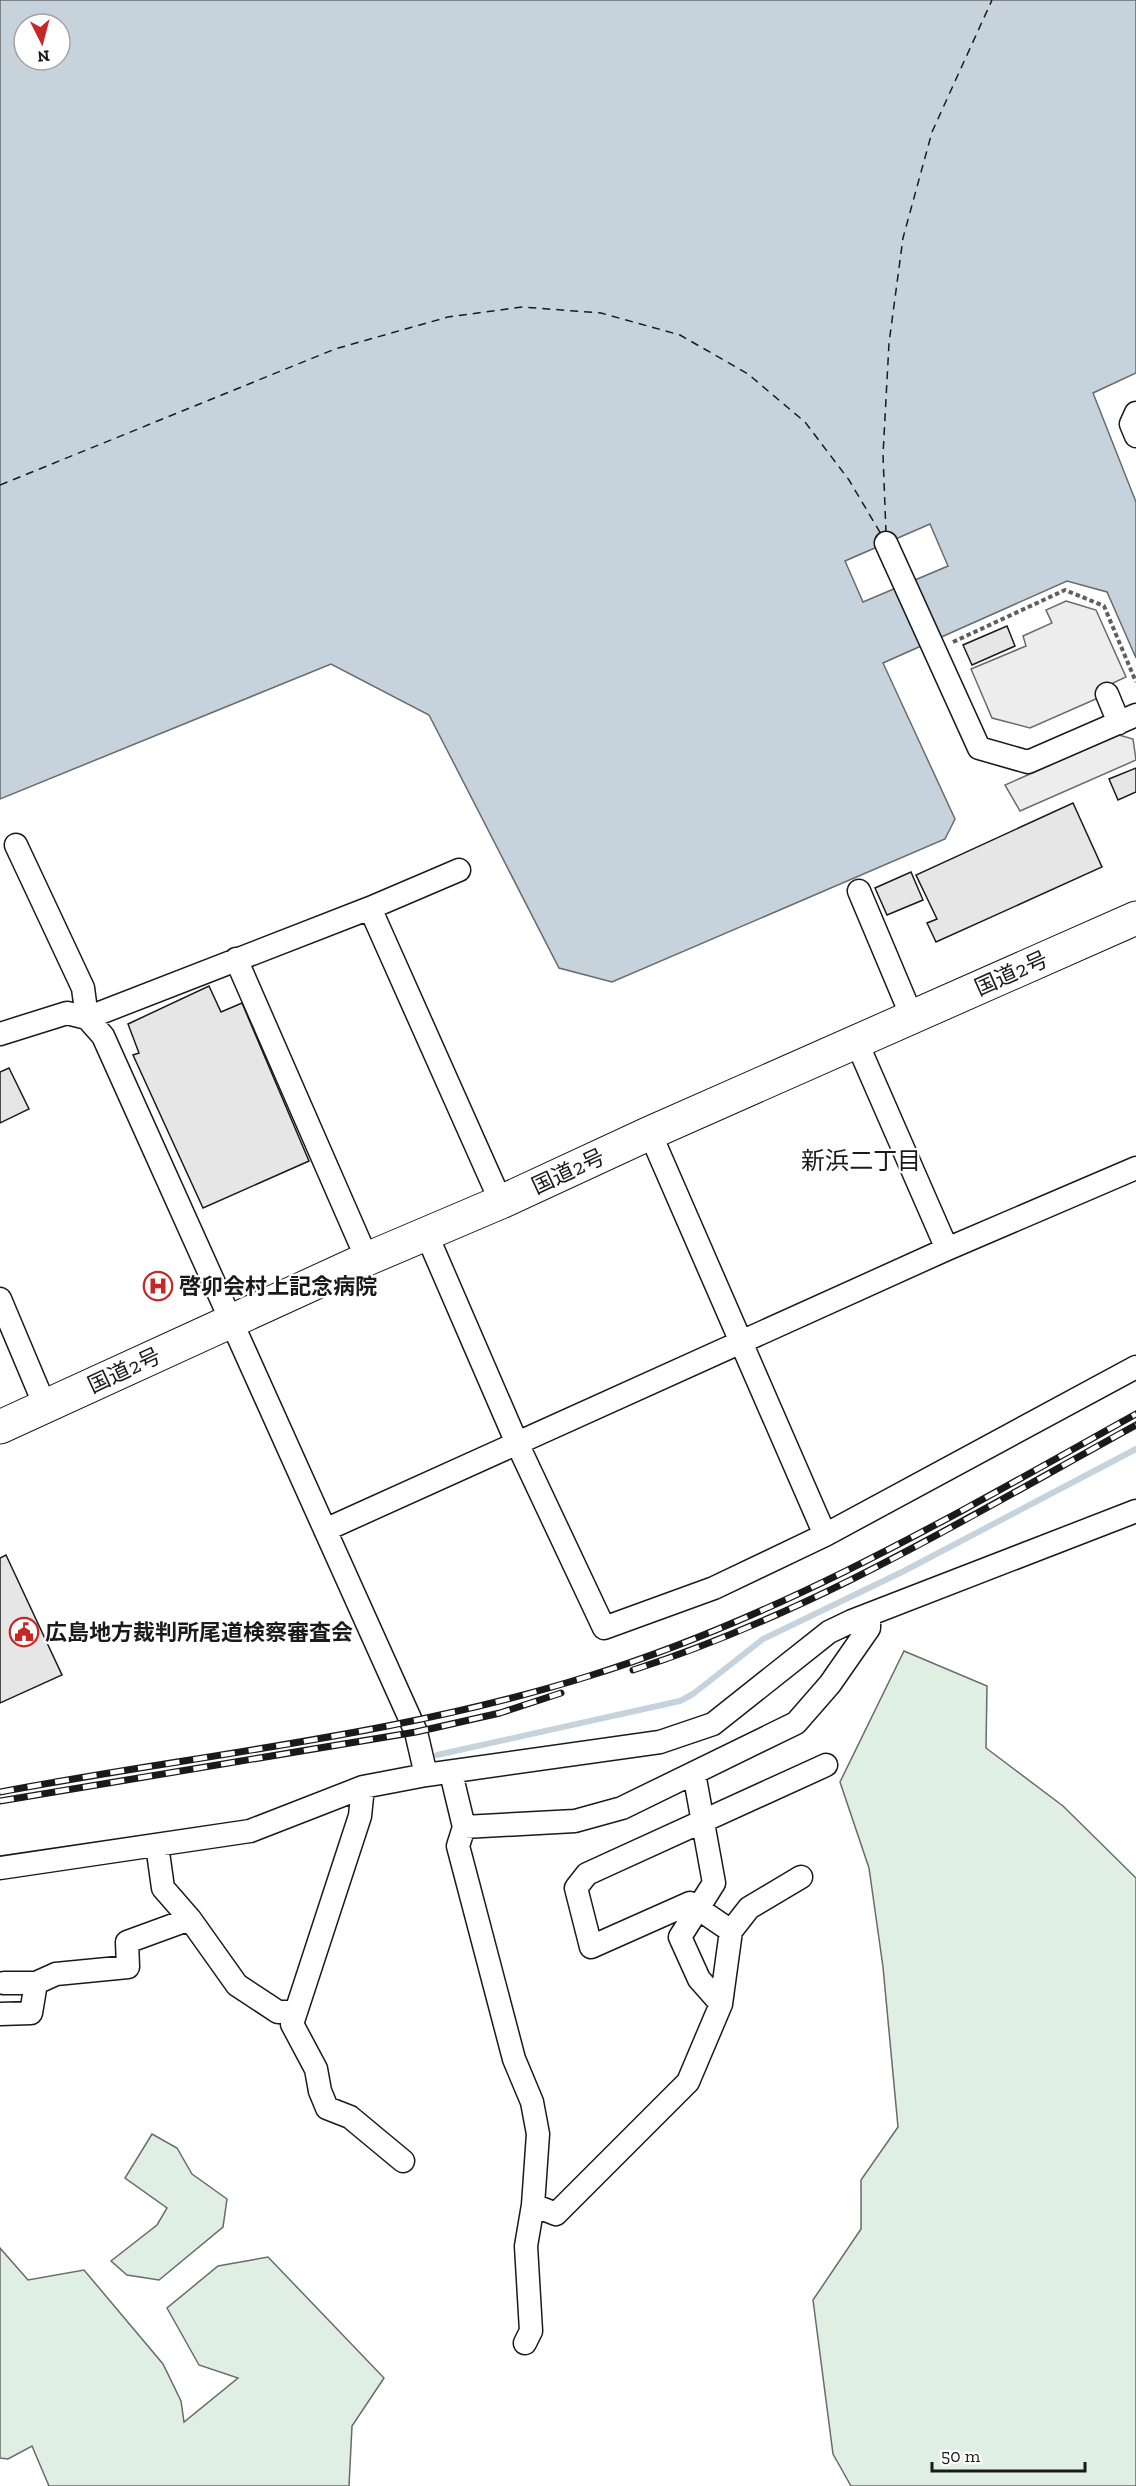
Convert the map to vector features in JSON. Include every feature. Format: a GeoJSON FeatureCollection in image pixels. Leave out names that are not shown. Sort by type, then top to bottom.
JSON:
{"type":"FeatureCollection","features":[{"type":"Feature","properties":{"kind":"highway","name":"国道2号"},"geometry":{"type":"LineString","coordinates":[[0,1427],[367,1259],[501,1202],[650,1133],[858,1043],[1136,918]]}},
{"type":"Feature","properties":{"kind":"street"},"geometry":{"type":"LineString","coordinates":[[1136,413],[1131,424],[1136,436]]}},
{"type":"Feature","properties":{"kind":"street"},"geometry":{"type":"LineString","coordinates":[[886,543],[980,748],[1028,762],[1128,719],[1107,694]]}},
{"type":"Feature","properties":{"kind":"street"},"geometry":{"type":"LineString","coordinates":[[16,845],[83,988],[87,1018]]}},
{"type":"Feature","properties":{"kind":"street"},"geometry":{"type":"LineString","coordinates":[[87,1018],[370,908],[459,870]]}},
{"type":"Feature","properties":{"kind":"street"},"geometry":{"type":"LineString","coordinates":[[859,891],[912,1017]]}},
{"type":"Feature","properties":{"kind":"street"},"geometry":{"type":"LineString","coordinates":[[370,908],[501,1202]]}},
{"type":"Feature","properties":{"kind":"street"},"geometry":{"type":"LineString","coordinates":[[237,959],[367,1259]]}},
{"type":"Feature","properties":{"kind":"street"},"geometry":{"type":"LineString","coordinates":[[0,1034],[67,1012],[87,1018],[104,1036],[416,1732],[426,1775]]}},
{"type":"Feature","properties":{"kind":"street"},"geometry":{"type":"LineString","coordinates":[[858,1043],[947,1249]]}},
{"type":"Feature","properties":{"kind":"street"},"geometry":{"type":"LineString","coordinates":[[650,1133],[743,1342],[825,1536]]}},
{"type":"Feature","properties":{"kind":"street"},"geometry":{"type":"LineString","coordinates":[[325,1530],[516,1441],[743,1342],[947,1249],[1136,1168]]}},
{"type":"Feature","properties":{"kind":"street"},"geometry":{"type":"LineString","coordinates":[[426,1233],[516,1441],[604,1628],[714,1588],[825,1536],[1136,1367]]}},
{"type":"Feature","properties":{"kind":"street"},"geometry":{"type":"LineString","coordinates":[[0,1299],[45,1406]]}},
{"type":"Feature","properties":{"kind":"street"},"geometry":{"type":"LineString","coordinates":[[0,1868],[250,1831],[363,1788],[426,1775],[660,1742],[693,1733],[713,1724],[830,1632],[1136,1511]]}},
{"type":"Feature","properties":{"kind":"street"},"geometry":{"type":"LineString","coordinates":[[464,1827],[575,1821],[622,1808],[796,1723],[830,1684],[869,1628],[869,1615]]}},
{"type":"Feature","properties":{"kind":"street"},"geometry":{"type":"LineString","coordinates":[[731,1931],[700,1907],[690,1903],[591,1947],[576,1888],[587,1874],[826,1765]]}},
{"type":"Feature","properties":{"kind":"street"},"geometry":{"type":"LineString","coordinates":[[451,1773],[464,1827],[458,1846],[514,2059],[531,2103],[538,2134],[534,2205],[526,2246],[531,2331],[525,2343]]}},
{"type":"Feature","properties":{"kind":"street"},"geometry":{"type":"LineString","coordinates":[[694,1773],[714,1883],[680,1937],[699,1979],[721,2004]]}},
{"type":"Feature","properties":{"kind":"street"},"geometry":{"type":"LineString","coordinates":[[363,1788],[360,1816],[292,2024],[316,2069],[320,2091],[327,2108],[350,2117],[403,2161]]}},
{"type":"Feature","properties":{"kind":"street"},"geometry":{"type":"LineString","coordinates":[[157,1845],[163,1888],[190,1919],[237,1985],[278,2012],[296,2012]]}},
{"type":"Feature","properties":{"kind":"street"},"geometry":{"type":"LineString","coordinates":[[534,2205],[556,2214],[688,2082],[721,2004],[731,1931],[749,1908],[801,1876]]}},
{"type":"Feature","properties":{"kind":"street"},"geometry":{"type":"LineString","coordinates":[[4,1983],[36,1983],[56,1974],[128,1967],[128,1942],[190,1919]]}},
{"type":"Feature","properties":{"kind":"street"},"geometry":{"type":"LineString","coordinates":[[0,2014],[31,2013],[36,1983]]}},
{"type":"Feature","properties":{"kind":"path"},"geometry":{"type":"LineString","coordinates":[[932,646],[1065,590],[1104,606],[1136,682]]}},
{"type":"Feature","properties":{"kind":"green space"},"geometry":{"type":"Polygon","coordinates":[[[904,1651],[987,1686],[986,1748],[1063,1806],[1136,1878],[1136,2486],[851,2486],[833,2454],[813,2300],[861,2229],[861,2180],[898,2127],[883,1967],[869,1868],[840,1782],[904,1651]]]}},
{"type":"Feature","properties":{"kind":"green space"},"geometry":{"type":"Polygon","coordinates":[[[152,2134],[177,2148],[192,2174],[227,2199],[223,2227],[159,2280],[127,2275],[111,2261],[157,2225],[167,2208],[125,2178],[152,2134]]]}},
{"type":"Feature","properties":{"kind":"green space"},"geometry":{"type":"Polygon","coordinates":[[[0,2248],[28,2280],[84,2270],[163,2364],[181,2401],[184,2422],[238,2378],[199,2365],[167,2308],[218,2266],[268,2257],[384,2378],[352,2426],[349,2486],[49,2486],[32,2446],[8,2459],[0,2458],[0,2248]]]}},
{"type":"Feature","properties":{"kind":"shaded area"},"geometry":{"type":"Polygon","coordinates":[[[0,0],[1136,0],[1136,373],[1093,393],[1136,502],[1136,658],[1107,592],[1067,581],[883,663],[955,819],[945,839],[612,982],[559,968],[429,715],[331,664],[0,799],[0,0]]]}},
{"type":"Feature","properties":{"kind":"shaded area"},"geometry":{"type":"Polygon","coordinates":[[[1066,601],[1096,610],[1126,677],[1113,683],[1114,691],[1030,728],[992,718],[971,669],[1026,646],[1023,636],[1052,623],[1046,610],[1066,601]]]}},
{"type":"Feature","properties":{"kind":"shaded area"},"geometry":{"type":"Polygon","coordinates":[[[1119,735],[1133,739],[1136,760],[1020,811],[1005,785],[1119,735]]]}},
{"type":"Feature","properties":{"kind":"pier"},"geometry":{"type":"Polygon","coordinates":[[[930,524],[948,566],[863,602],[845,561],[930,524]]]}},
{"type":"Feature","properties":{"kind":"building"},"geometry":{"type":"Polygon","coordinates":[[[1007,626],[1015,646],[972,665],[963,645],[1007,626]]]}},
{"type":"Feature","properties":{"kind":"building"},"geometry":{"type":"Polygon","coordinates":[[[1136,768],[1136,792],[1118,800],[1109,779],[1136,768]]]}},
{"type":"Feature","properties":{"kind":"building"},"geometry":{"type":"Polygon","coordinates":[[[1073,803],[1102,867],[936,942],[927,923],[937,919],[916,875],[1073,803]]]}},
{"type":"Feature","properties":{"kind":"building"},"geometry":{"type":"Polygon","coordinates":[[[911,872],[923,900],[887,915],[875,888],[911,872]]]}},
{"type":"Feature","properties":{"kind":"building"},"geometry":{"type":"Polygon","coordinates":[[[209,986],[221,1012],[242,1003],[309,1161],[203,1208],[133,1055],[139,1053],[128,1024],[209,986]]]}},
{"type":"Feature","properties":{"kind":"building"},"geometry":{"type":"Polygon","coordinates":[[[9,1068],[29,1109],[0,1123],[0,1072],[9,1068]]]}},
{"type":"Feature","properties":{"kind":"building"},"geometry":{"type":"Polygon","coordinates":[[[6,1555],[62,1675],[0,1703],[0,1558],[6,1555]]]}},
{"type":"Feature","properties":{"kind":"waterway"},"geometry":{"type":"LineString","coordinates":[[437,1755],[680,1701],[693,1694],[763,1639],[904,1571],[1136,1449]]}},
{"type":"Feature","properties":{"kind":"ferry route"},"geometry":{"type":"LineString","coordinates":[[886,533],[883,455],[889,343],[903,238],[932,132],[992,0]]}},
{"type":"Feature","properties":{"kind":"ferry route"},"geometry":{"type":"LineString","coordinates":[[0,485],[335,349],[448,317],[522,307],[601,313],[680,335],[748,374],[805,422],[849,480],[881,534]]}},
{"type":"Feature","properties":{"kind":"railway"},"geometry":{"type":"LineString","coordinates":[[0,1792],[370,1729],[517,1697],[589,1676],[661,1652],[801,1593],[937,1524],[1136,1414]]}},
{"type":"Feature","properties":{"kind":"railway"},"geometry":{"type":"LineString","coordinates":[[633,1670],[699,1647],[828,1591],[952,1527],[1136,1425]]}},
{"type":"Feature","properties":{"kind":"railway"},"geometry":{"type":"LineString","coordinates":[[0,1801],[416,1732],[500,1713],[561,1693]]}},
{"type":"Feature","properties":{"kind":"place","name":"啓卯会村上記念病院"},"geometry":{"type":"Point","coordinates":[158,1286]}},
{"type":"Feature","properties":{"kind":"place","name":"広島地方裁判所尾道検察審査会"},"geometry":{"type":"Point","coordinates":[24,1632]}},
{"type":"Feature","properties":{"kind":"district","name":"新浜二丁目"},"geometry":{"type":"Point","coordinates":[861,1161]}}]}
